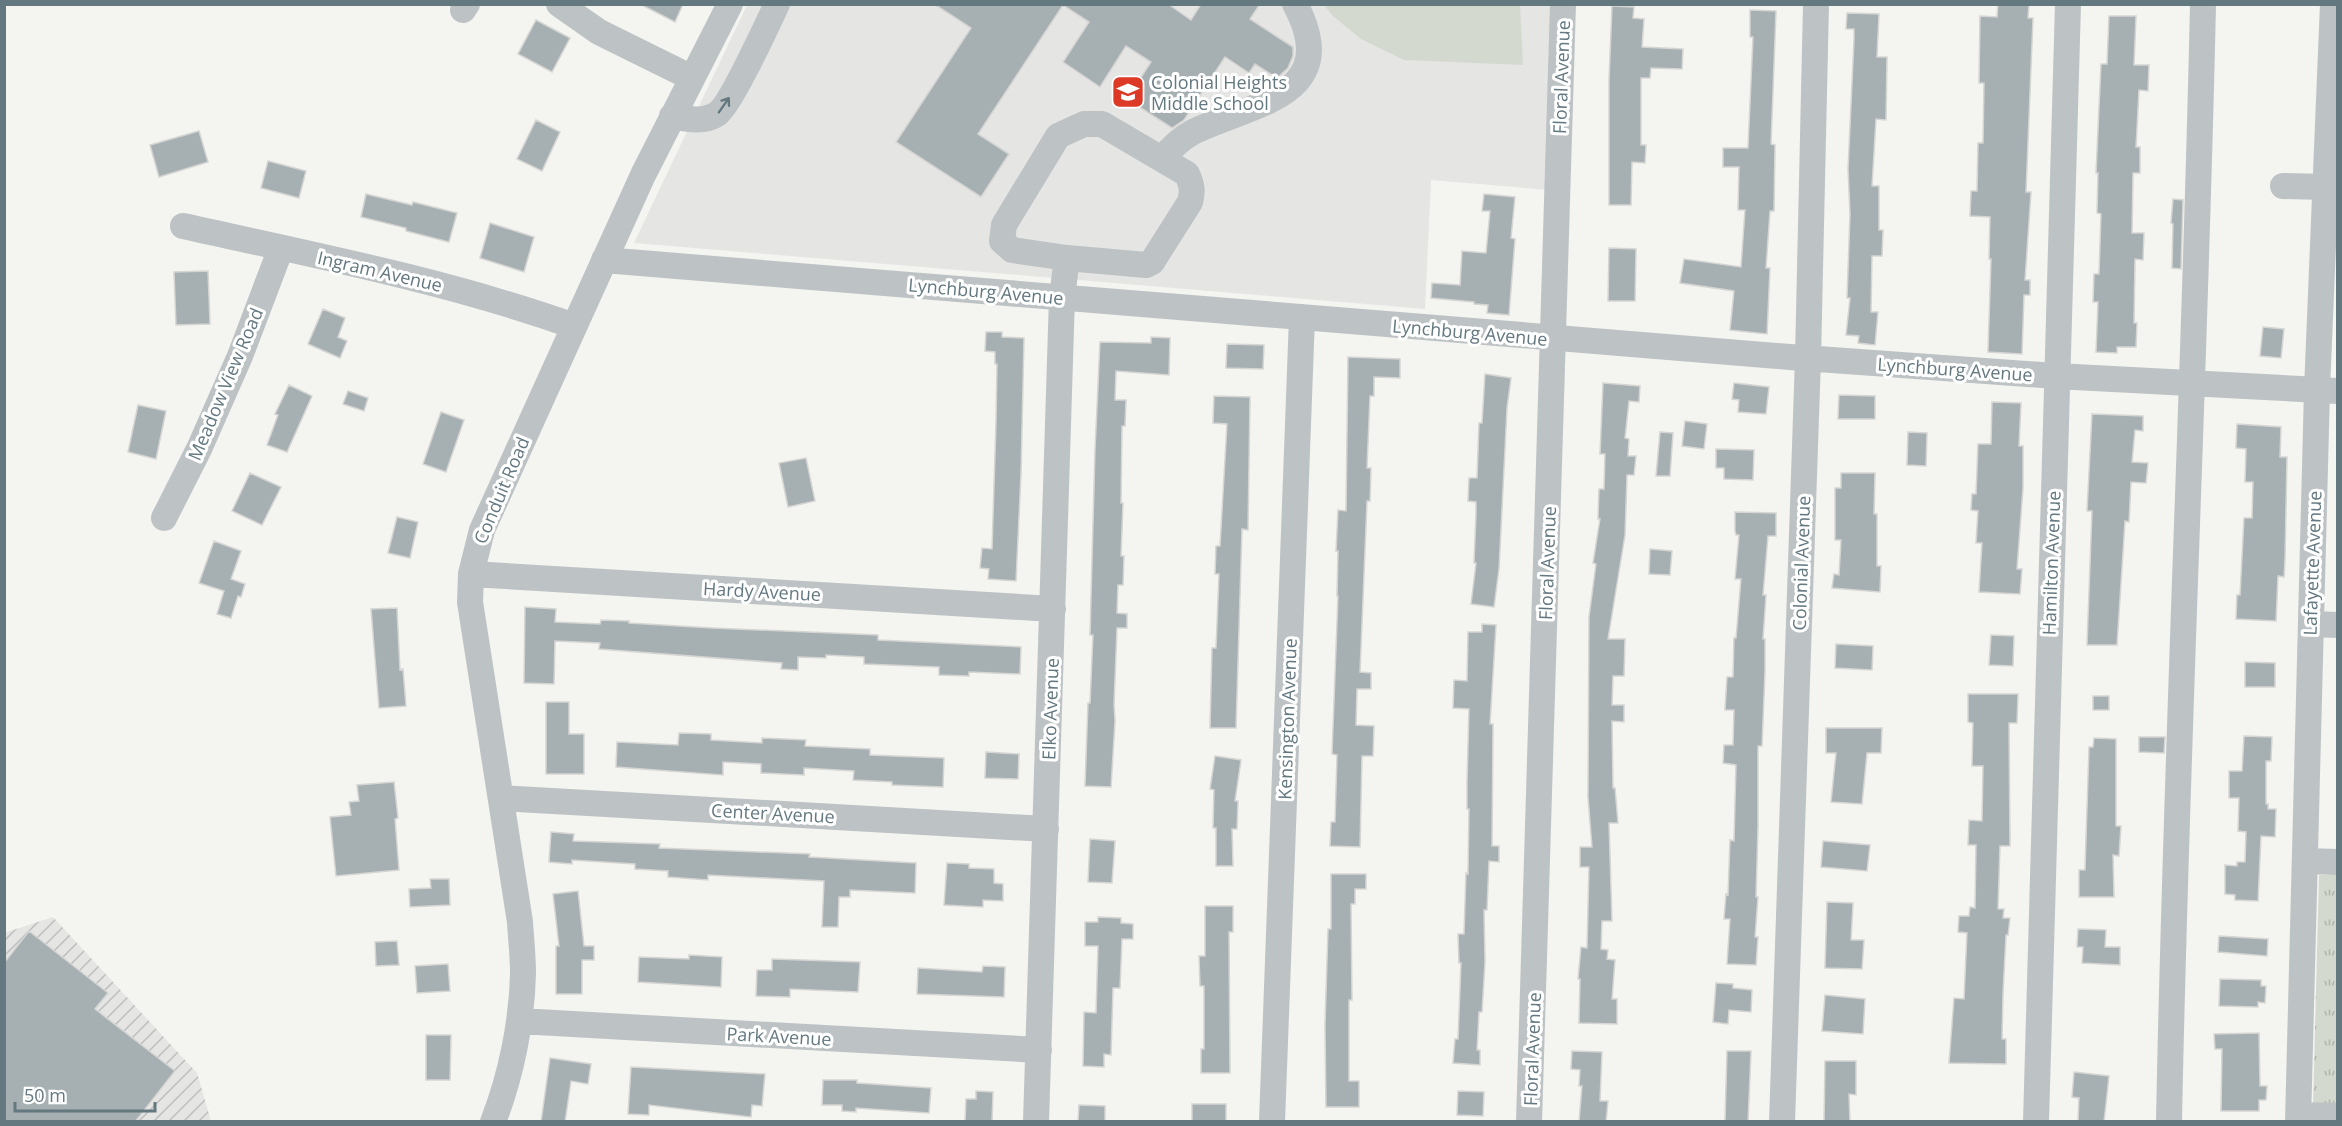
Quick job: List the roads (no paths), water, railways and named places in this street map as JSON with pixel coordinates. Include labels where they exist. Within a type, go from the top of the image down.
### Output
[{"type":"street","points":[[559,4],[598,32],[692,78]]},
{"type":"street","name":"Conduit Road","points":[[494,1122],[507,1079],[519,1021],[523,973],[519,922],[470,602],[471,574],[482,530],[574,326],[672,116],[730,4]]},
{"type":"street","points":[[672,116],[697,121],[718,114],[731,96],[777,4]]},
{"type":"street","points":[[1162,159],[1174,144],[1192,133],[1275,99],[1296,84],[1311,52],[1310,37],[1296,4]]},
{"type":"street","name":"Floral Avenue","points":[[1529,1122],[1563,4]]},
{"type":"street","name":"Colonial Avenue","points":[[1782,1122],[1808,358],[1816,4]]},
{"type":"street","name":"Hamilton Avenue","points":[[2036,1122],[2068,4]]},
{"type":"street","points":[[2169,1122],[2173,895],[2203,4]]},
{"type":"street","name":"Lafayette Avenue","points":[[2299,1118],[2310,624],[2327,390],[2324,187],[2332,102],[2332,4]]},
{"type":"street","points":[[1084,124],[1102,124],[1187,174],[1192,184],[1190,202],[1152,262],[1146,265],[1067,258],[1012,250],[1002,241],[1004,225],[1058,136],[1084,124]]},
{"type":"street","points":[[2283,186],[2324,187]]},
{"type":"street","name":"Ingram Avenue","points":[[183,226],[413,278],[517,306],[574,326]]},
{"type":"street","name":"Meadow View Road","points":[[164,518],[199,449],[240,356],[281,248]]},
{"type":"street","name":"Elko Avenue","points":[[1036,1122],[1062,297],[1067,258]]},
{"type":"street","name":"Lynchburg Avenue","points":[[604,260],[1553,339],[2056,376],[2327,390]]},
{"type":"street","name":"Kensington Avenue","points":[[1272,1122],[1302,317]]},
{"type":"street","name":"Hardy Avenue","points":[[471,574],[1053,609]]},
{"type":"street","points":[[2310,624],[2337,625]]},
{"type":"street","name":"Center Avenue","points":[[501,798],[1046,829]]},
{"type":"street","points":[[2305,861],[2337,862]]},
{"type":"street","name":"Park Avenue","points":[[519,1021],[1039,1050]]},
{"type":"street","points":[[2299,1118],[2337,1116]]},
{"type":"place","name":"Colonial Heights Middle School","points":[[1128,92]]}]
